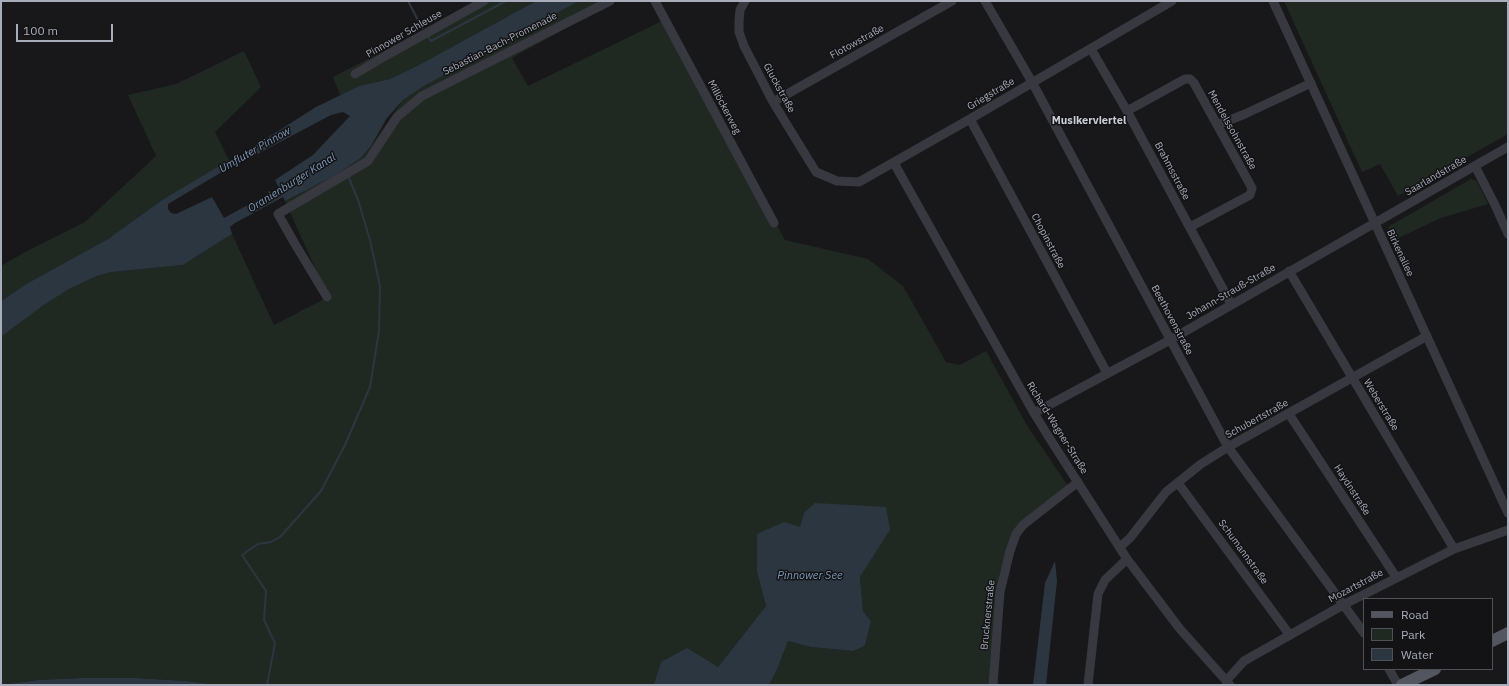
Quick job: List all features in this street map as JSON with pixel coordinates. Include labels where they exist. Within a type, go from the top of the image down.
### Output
[{"type":"main road","points":[[1493,640],[1508,633]]},
{"type":"main road","points":[[1402,685],[1433,670]]},
{"type":"street","name":"Pinnower Schleuse","points":[[355,74],[484,1]]},
{"type":"street","name":"Sebastian-Bach-Promenade","points":[[327,298],[278,214],[368,161],[397,117],[422,96],[610,1]]},
{"type":"street","name":"Millöckerweg","points":[[655,1],[774,223]]},
{"type":"street","name":"Gluckstraße","points":[[745,1],[740,10],[739,32],[744,46],[773,102],[816,172]]},
{"type":"street","name":"Flotowstraße","points":[[773,102],[952,1]]},
{"type":"street","name":"Beethovenstraße","points":[[985,1],[1032,82],[1228,447],[1363,631]]},
{"type":"street","name":"Griegstraße","points":[[816,172],[837,181],[859,182],[1172,1]]},
{"type":"street","name":"Birkenallee","points":[[1273,1],[1508,513]]},
{"type":"street","name":"Brahmsstraße","points":[[1091,49],[1127,111],[1231,304]]},
{"type":"street","name":"Mendelssohnstraße","points":[[1127,111],[1185,79],[1190,79],[1194,83],[1252,188],[1250,195],[1190,227]]},
{"type":"street","points":[[1217,125],[1245,114],[1311,83]]},
{"type":"street","name":"Chopinstraße","points":[[970,119],[1107,373]]},
{"type":"street","name":"Saarlandstraße","points":[[1375,223],[1508,147]]},
{"type":"street","name":"Richard-Wagner-Straße","points":[[894,163],[1034,413],[1127,559],[1180,629],[1228,683]]},
{"type":"street","points":[[1474,166],[1508,234]]},
{"type":"street","name":"Johann-Strauß-Straße","points":[[1034,413],[1170,340],[1288,271],[1375,223]]},
{"type":"street","name":"Weberstraße","points":[[1288,271],[1454,550]]},
{"type":"street","name":"Schubertstraße","points":[[1120,547],[1130,538],[1166,492],[1201,464],[1228,447],[1353,379],[1427,336]]},
{"type":"street","name":"Haydnstraße","points":[[1289,414],[1396,577]]},
{"type":"street","name":"Brucknerstraße","points":[[993,685],[1000,592],[1010,551],[1016,534],[1022,525],[1078,482]]},
{"type":"street","name":"Schumannstraße","points":[[1178,483],[1289,634]]},
{"type":"street","name":"Mozartstraße","points":[[1228,683],[1244,661],[1289,634],[1396,577],[1454,550],[1508,530]]},
{"type":"street","points":[[1088,685],[1095,605],[1098,594],[1105,580],[1127,559]]},
{"type":"street","points":[[1390,670],[1398,685]]},
{"type":"green space","points":[[481,1],[536,1],[417,66],[390,79],[359,86],[340,95],[333,77]]},
{"type":"green space","points":[[579,1],[615,1],[512,58],[528,86],[664,20],[785,240],[868,259],[903,286],[946,362],[960,365],[986,351],[1028,427],[1068,486],[1017,526],[1000,572],[991,685],[769,685],[776,672],[788,641],[811,647],[853,651],[865,646],[871,621],[863,611],[860,577],[890,530],[804,513],[800,527],[757,572],[766,606],[718,667],[710,663],[655,685],[217,685],[186,681],[137,678],[80,678],[38,680],[1,685],[1,337],[41,307],[69,289],[97,276],[112,272],[183,265],[232,234],[274,325],[328,297],[285,201],[334,176],[361,158],[403,100],[424,86]]},
{"type":"green space","points":[[1284,1],[1508,1],[1508,134],[1398,196],[1380,164],[1362,172]]},
{"type":"green space","points":[[244,51],[261,87],[215,132],[229,160],[162,200],[108,239],[28,283],[1,301],[1,266],[25,252],[85,222],[156,156],[128,95],[176,84]]},
{"type":"green space","points":[[1471,179],[1477,181],[1488,204],[1441,218],[1394,240],[1388,227]]},
{"type":"water","name":"Oranienburger Kanal","points":[[536,1],[579,1],[424,86],[403,100],[387,118],[371,146],[361,158],[334,176],[285,201],[283,197],[235,223],[230,227],[232,234],[183,265],[112,272],[97,276],[69,289],[41,307],[1,337],[1,301],[28,283],[108,239],[162,200],[229,160],[232,166],[168,204],[168,209],[171,213],[176,214],[212,197],[224,218],[279,188],[275,180],[313,155],[350,116],[343,112],[331,115],[248,159],[245,152],[316,107],[359,86],[390,79],[417,66]]},
{"type":"water","name":"Pinnower See","points":[[815,503],[886,507],[890,530],[860,577],[863,611],[871,621],[865,646],[853,651],[811,647],[788,641],[776,672],[769,685],[654,685],[661,662],[687,648],[718,667],[766,606],[757,572],[757,534],[784,522],[800,527],[804,513]]},
{"type":"water","points":[[1055,561],[1057,581],[1046,685],[1033,685],[1045,583]]},
{"type":"water","points":[[137,678],[186,681],[217,685],[1,685],[38,680]]},
{"type":"waterway","points":[[408,1],[422,28]]},
{"type":"waterway","points":[[429,38],[431,41],[506,1]]},
{"type":"waterway","name":"Umfluter Pinnow","points":[[222,169],[255,151]]},
{"type":"waterway","points":[[267,685],[275,643],[264,620],[266,591],[242,555],[258,544],[271,542],[280,537],[321,491],[345,445],[370,387],[379,331],[380,286],[370,240],[358,200],[349,178]]},
{"type":"district","name":"Musikerviertel","points":[[1089,121]]}]
